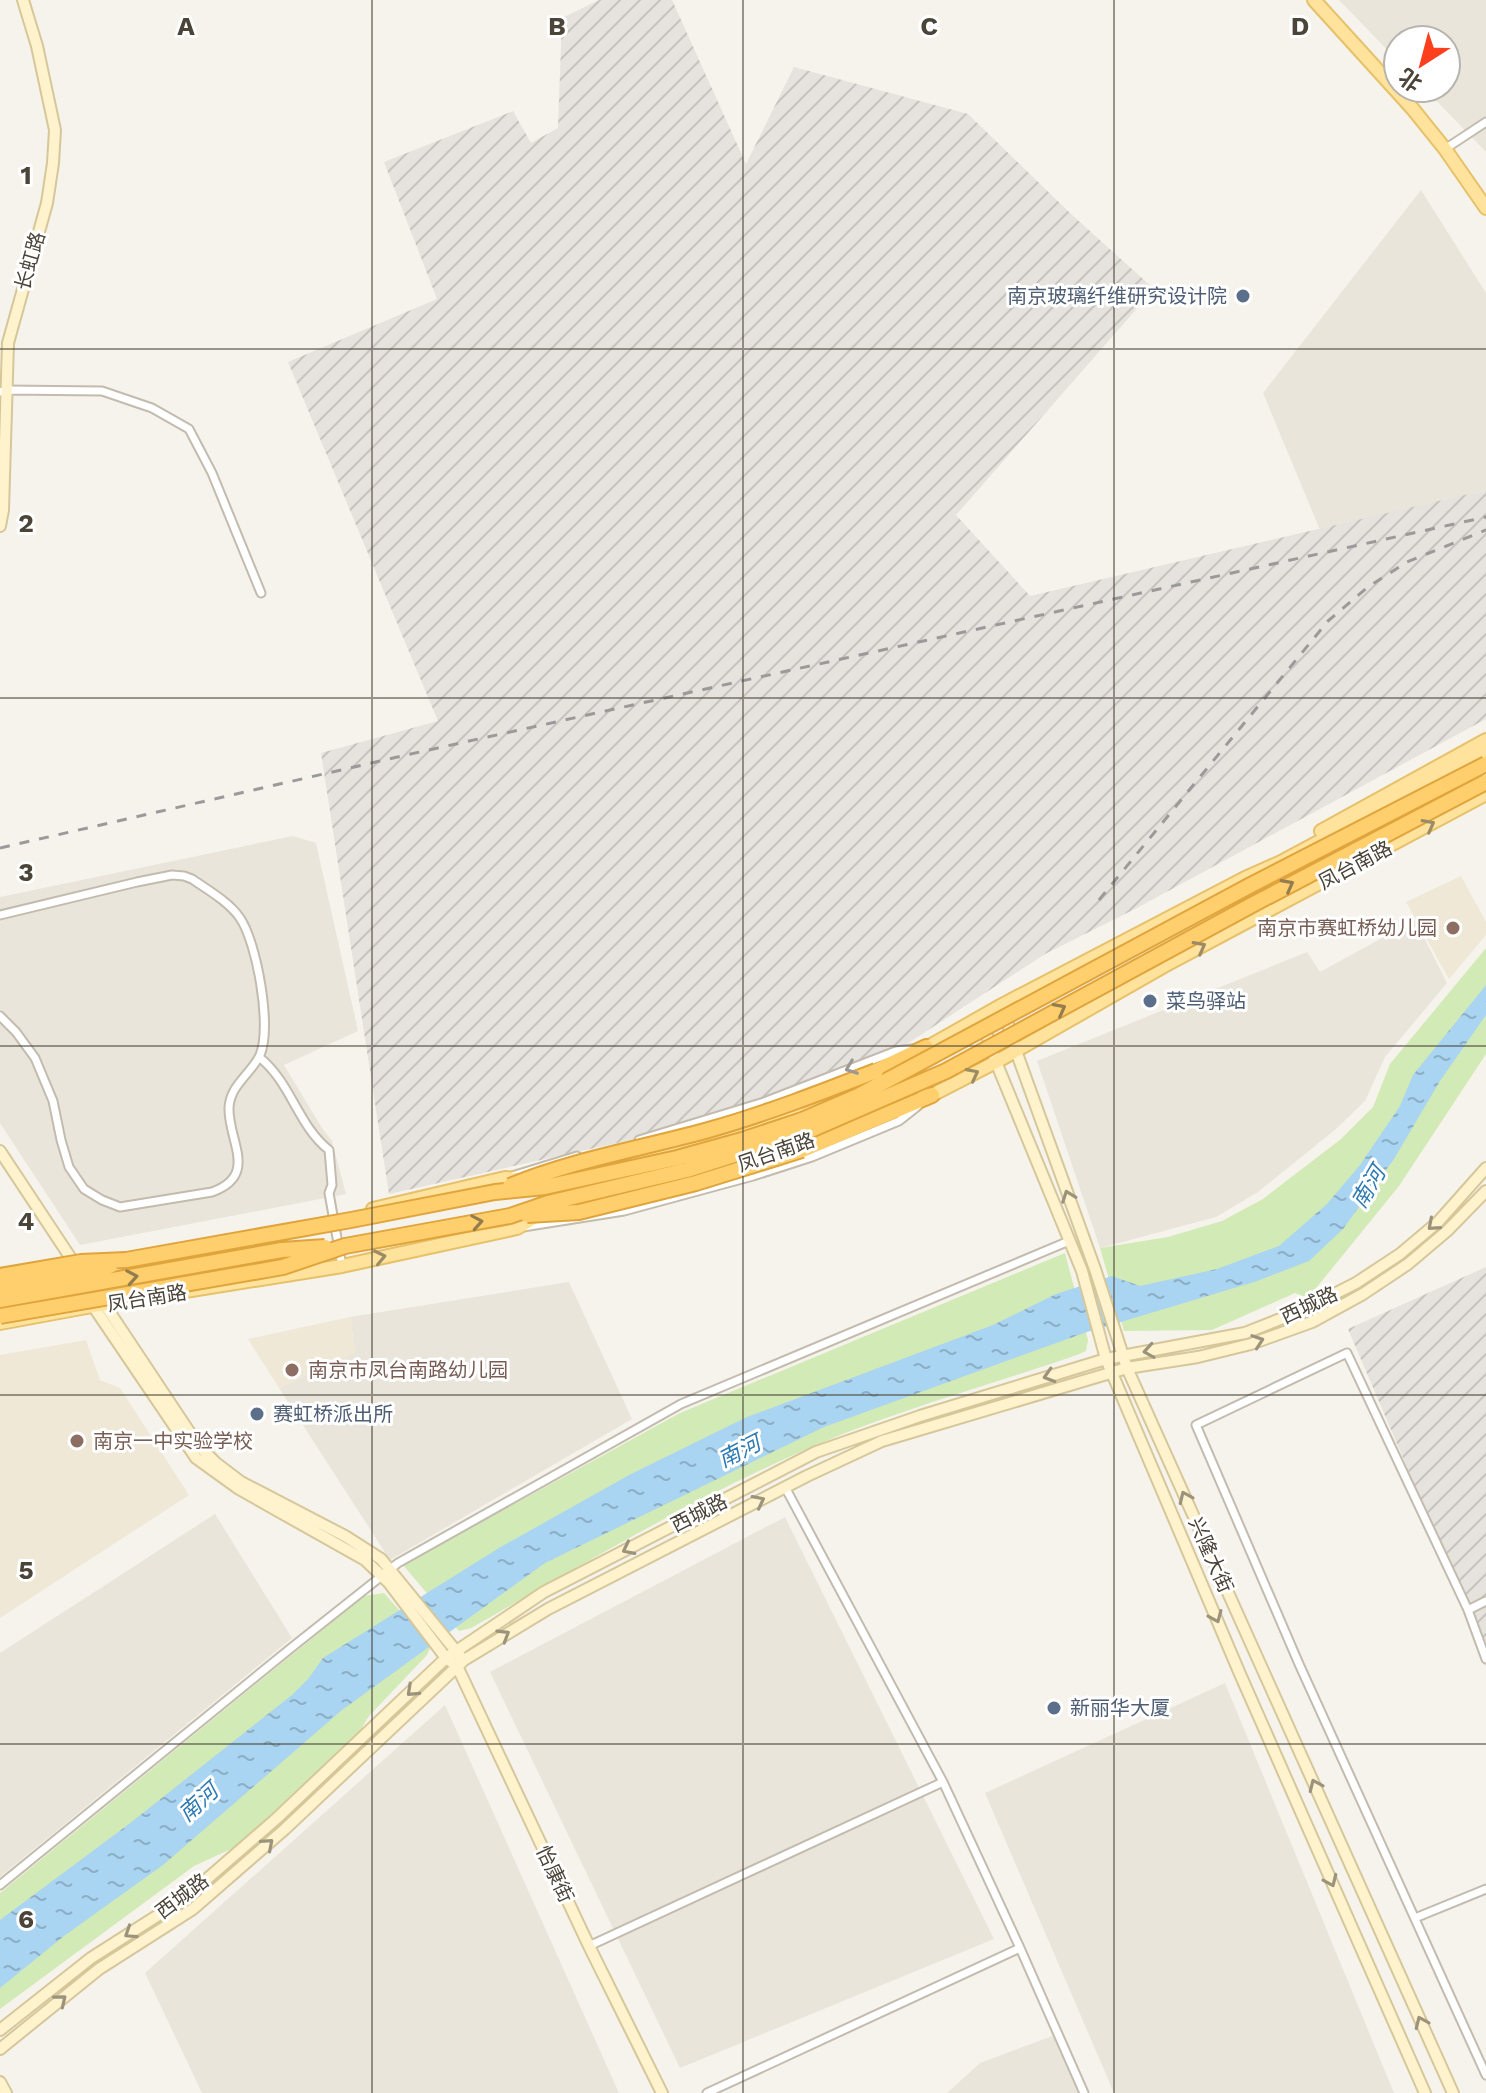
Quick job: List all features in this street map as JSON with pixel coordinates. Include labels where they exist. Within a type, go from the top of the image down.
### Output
[{"type":"highway","name":"凤台南路","points":[[126,1260],[495,1192],[545,1187],[677,1158],[802,1120],[858,1096],[1249,886],[1486,764]]},
{"type":"highway","name":"凤台南路","points":[[0,1316],[283,1267],[345,1246],[514,1222],[548,1203],[673,1174],[806,1132],[946,1071],[1486,782]]},
{"type":"highway","points":[[495,1192],[573,1164],[754,1116],[876,1071],[926,1047]]},
{"type":"highway","points":[[514,1222],[579,1212],[696,1183],[802,1150],[932,1095]]},
{"type":"highway","points":[[0,1300],[282,1250],[345,1246]]},
{"type":"highway","points":[[0,1276],[81,1262],[126,1260]]},
{"type":"highway","points":[[0,1290],[88,1274],[126,1260]]},
{"type":"main road","name":"长虹路","points":[[0,526],[3,510],[3,391],[8,343],[47,203],[55,130],[37,46],[23,0]]},
{"type":"main road","points":[[1314,0],[1412,108],[1485,206]]},
{"type":"main road","name":"凤台南路","points":[[1245,878],[1276,856],[1486,740]]},
{"type":"main road","name":"凤台南路","points":[[0,1276],[76,1266],[332,1218],[505,1178],[540,1182],[678,1149],[746,1128],[909,1063],[926,1047],[1002,1005],[1281,862],[1486,752]]},
{"type":"main road","name":"凤台南路","points":[[0,1323],[342,1266],[514,1222],[545,1211],[742,1165],[828,1134],[907,1099],[932,1095],[1164,966],[1486,794]]},
{"type":"main road","name":"兴隆大街","points":[[1002,1005],[1127,1368],[1453,2093]]},
{"type":"main road","name":"兴隆大街","points":[[981,1017],[996,1062],[1082,1271],[1106,1359],[1240,1674],[1425,2093]]},
{"type":"main road","points":[[0,1151],[99,1305]]},
{"type":"main road","name":"西城路","points":[[0,2030],[91,1958],[185,1898],[276,1819],[452,1655],[544,1592],[816,1452],[920,1416],[1106,1359],[1245,1333],[1303,1310],[1356,1283],[1400,1254],[1438,1222],[1486,1168]]},
{"type":"main road","name":"西城路","points":[[0,2049],[99,1969],[193,1909],[285,1829],[452,1655],[882,1441],[1127,1368],[1198,1357],[1251,1344],[1312,1322],[1363,1294],[1418,1256],[1486,1191]]},
{"type":"main road","name":"怡康街","points":[[99,1305],[196,1458],[239,1489],[385,1573],[452,1655],[662,2093]]},
{"type":"main road","points":[[1196,1344],[1190,1352],[1198,1357]]},
{"type":"main road","points":[[0,2082],[6,2093]]},
{"type":"street","points":[[1445,149],[1486,122]]},
{"type":"street","points":[[3,391],[102,391],[152,408],[189,429],[212,473],[261,593]]},
{"type":"street","points":[[0,915],[172,875],[192,879],[238,915],[255,959],[265,1008],[265,1030],[259,1057],[232,1094],[230,1117],[239,1154],[238,1170],[231,1182],[212,1192],[120,1207],[84,1189],[69,1167],[53,1101],[35,1058],[0,1016]]},
{"type":"street","points":[[505,1178],[764,1102],[896,1051],[926,1047]]},
{"type":"street","points":[[259,1057],[271,1066],[320,1143],[329,1150],[332,1185],[329,1193],[342,1266]]},
{"type":"street","points":[[0,1885],[398,1563],[681,1404],[1069,1241]]},
{"type":"street","points":[[1486,1659],[1468,1610],[1347,1353],[1196,1425],[1293,1650],[1486,2075]]},
{"type":"street","points":[[785,1487],[943,1782],[1084,2093]]},
{"type":"street","points":[[1468,1610],[1486,1601]]},
{"type":"street","points":[[589,1946],[943,1782]]},
{"type":"street","points":[[1415,1918],[1486,1889]]},
{"type":"street","points":[[707,2093],[1020,1948]]},
{"type":"shaded area","points":[[599,0],[672,0],[746,164],[794,67],[968,114],[1154,289],[956,515],[1030,596],[1486,490],[1486,719],[1135,909],[1045,954],[896,1051],[764,1102],[675,1130],[389,1194],[321,753],[438,721],[288,362],[437,299],[384,162],[513,111],[531,143],[558,128],[562,18]]},
{"type":"shaded area","points":[[1339,0],[1486,0],[1486,152],[1440,104],[1462,104],[1462,24],[1382,24],[1382,44]]},
{"type":"shaded area","points":[[1421,190],[1486,293],[1486,490],[1320,530],[1263,393]]},
{"type":"shaded area","points":[[293,836],[316,843],[358,1031],[284,1065],[332,1141],[346,1194],[80,1245],[0,1123],[0,897]]},
{"type":"shaded area","name":"南京市赛虹桥幼儿园","points":[[1461,876],[1486,922],[1486,935],[1449,979],[1406,902]]},
{"type":"shaded area","points":[[1415,920],[1447,983],[1385,1057],[1365,1101],[1336,1129],[1258,1192],[1216,1217],[1100,1248],[1037,1061],[1307,952],[1320,972]]},
{"type":"shaded area","points":[[1486,1267],[1486,1652],[1348,1329]]},
{"type":"shaded area","points":[[569,1282],[632,1419],[390,1560],[279,1388],[355,1352],[350,1317]]},
{"type":"shaded area","name":"南京市凤台南路幼儿园","points":[[350,1317],[355,1352],[279,1388],[248,1339]]},
{"type":"shaded area","name":"南京一中实验学校","points":[[86,1340],[100,1380],[120,1388],[189,1495],[0,1618],[0,1355]]},
{"type":"shaded area","points":[[215,1514],[292,1638],[0,1877],[0,1653]]},
{"type":"shaded area","points":[[785,1517],[994,1939],[680,2068],[490,1672]]},
{"type":"shaded area","points":[[1225,1683],[1394,2093],[1114,2093],[985,1793]]},
{"type":"shaded area","points":[[445,1705],[619,2093],[202,2093],[145,1973]]},
{"type":"shaded area","points":[[1058,2034],[1084,2093],[947,2093],[980,2063]]},
{"type":"green space","points":[[1486,948],[1486,1054],[1399,1186],[1308,1298],[1295,1293],[1212,1330],[1124,1331],[1100,1248],[1168,1237],[1222,1221],[1263,1199],[1341,1139],[1373,1107],[1390,1064]]},
{"type":"green space","points":[[1065,1253],[1088,1340],[1086,1351],[897,1414],[791,1456],[589,1560],[471,1628],[459,1631],[403,1565],[680,1413]]},
{"type":"green space","points":[[384,1593],[431,1646],[427,1655],[369,1716],[311,1812],[194,1866],[0,2009],[0,1893],[364,1596]]},
{"type":"water","name":"南河","points":[[1486,985],[1486,1015],[1440,1081],[1394,1159],[1343,1229],[1309,1261],[1254,1282],[1084,1333],[824,1427],[545,1563],[342,1710],[163,1865],[64,1936],[0,1988],[0,1920],[129,1824],[292,1695],[323,1658],[499,1548],[631,1474],[747,1417],[993,1325],[1056,1294],[1112,1276],[1140,1286],[1217,1269],[1279,1246],[1327,1204],[1360,1165],[1400,1106],[1413,1075]]},
{"type":"railway","points":[[0,848],[424,751],[1486,517]]},
{"type":"railway","points":[[1099,900],[1328,621],[1368,587],[1407,562],[1486,530]]},
{"type":"place","name":"南京玻璃纤维研究设计院","points":[[1243,296]]},
{"type":"place","name":"南京市赛虹桥幼儿园","points":[[1453,928]]},
{"type":"place","name":"菜鸟驿站","points":[[1150,1001]]},
{"type":"place","name":"南京市凤台南路幼儿园","points":[[292,1370]]},
{"type":"place","name":"赛虹桥派出所","points":[[257,1414]]},
{"type":"place","name":"南京一中实验学校","points":[[77,1441]]},
{"type":"place","name":"新丽华大厦","points":[[1054,1708]]}]
